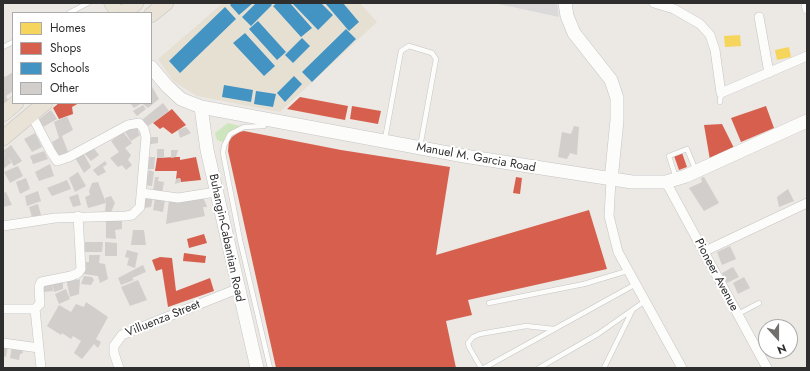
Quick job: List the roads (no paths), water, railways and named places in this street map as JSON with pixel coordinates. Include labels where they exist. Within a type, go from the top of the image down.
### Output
[{"type":"highway","points":[[125,12],[136,3]]},
{"type":"highway","points":[[140,12],[151,3]]},
{"type":"highway","points":[[152,14],[166,3]]},
{"type":"highway","points":[[3,114],[15,104]]},
{"type":"highway","points":[[3,126],[31,109],[43,104]]},
{"type":"highway","points":[[3,138],[31,109]]},
{"type":"main road","points":[[111,3],[117,12]]},
{"type":"main road","points":[[565,3],[567,16],[574,34],[611,80],[617,98],[617,120],[611,180]]},
{"type":"main road","name":"Manuel M. Garcia Road","points":[[152,68],[166,86],[181,99],[201,107],[420,148],[611,180],[637,182],[671,180],[696,172],[807,121]]},
{"type":"main road","name":"Buhangin-Cabantian Road","points":[[201,107],[204,136],[216,192],[244,318],[257,368]]},
{"type":"street","points":[[654,3],[674,9],[700,24],[710,35],[715,50],[720,98],[769,73],[807,56]]},
{"type":"street","points":[[806,3],[807,10]]},
{"type":"street","points":[[759,17],[769,73]]},
{"type":"street","points":[[3,226],[78,216],[119,218],[132,215],[140,207],[146,137],[144,130],[139,123],[135,122],[128,125],[69,157],[57,161],[49,149],[31,109]]},
{"type":"street","points":[[611,180],[609,216],[618,252],[634,285],[645,301],[682,368]]},
{"type":"street","name":"Pioneer Avenue","points":[[671,180],[703,252],[767,368]]},
{"type":"street","points":[[142,193],[178,198],[216,192]]},
{"type":"street","points":[[703,252],[807,203]]},
{"type":"street","points":[[3,309],[35,309],[40,304],[39,284],[44,280],[74,274],[81,268],[78,216]]},
{"type":"street","name":"Villuenza Street","points":[[119,368],[114,353],[114,346],[122,335],[238,289]]},
{"type":"street","points":[[35,309],[41,368]]},
{"type":"street","points":[[3,343],[39,348]]},
{"type":"lane","points":[[70,12],[88,3]]},
{"type":"lane","points":[[3,47],[12,42]]},
{"type":"lane","points":[[385,141],[401,51],[409,46],[432,53],[436,59],[420,148]]},
{"type":"lane","points":[[267,120],[264,126],[244,128],[230,134],[224,146],[224,164],[270,368]]},
{"type":"lane","points":[[671,180],[669,156],[687,149],[696,172]]},
{"type":"lane","points":[[211,166],[224,164]]},
{"type":"lane","points":[[489,303],[584,284],[627,271]]},
{"type":"lane","points":[[554,329],[538,326],[522,326],[473,337],[468,343],[468,347],[483,368],[554,329],[634,285]]},
{"type":"lane","points":[[539,368],[598,334],[645,301]]},
{"type":"lane","points":[[737,314],[759,303]]},
{"type":"lane","points":[[604,368],[633,309]]},
{"type":"lane","points":[[244,318],[258,315]]}]
